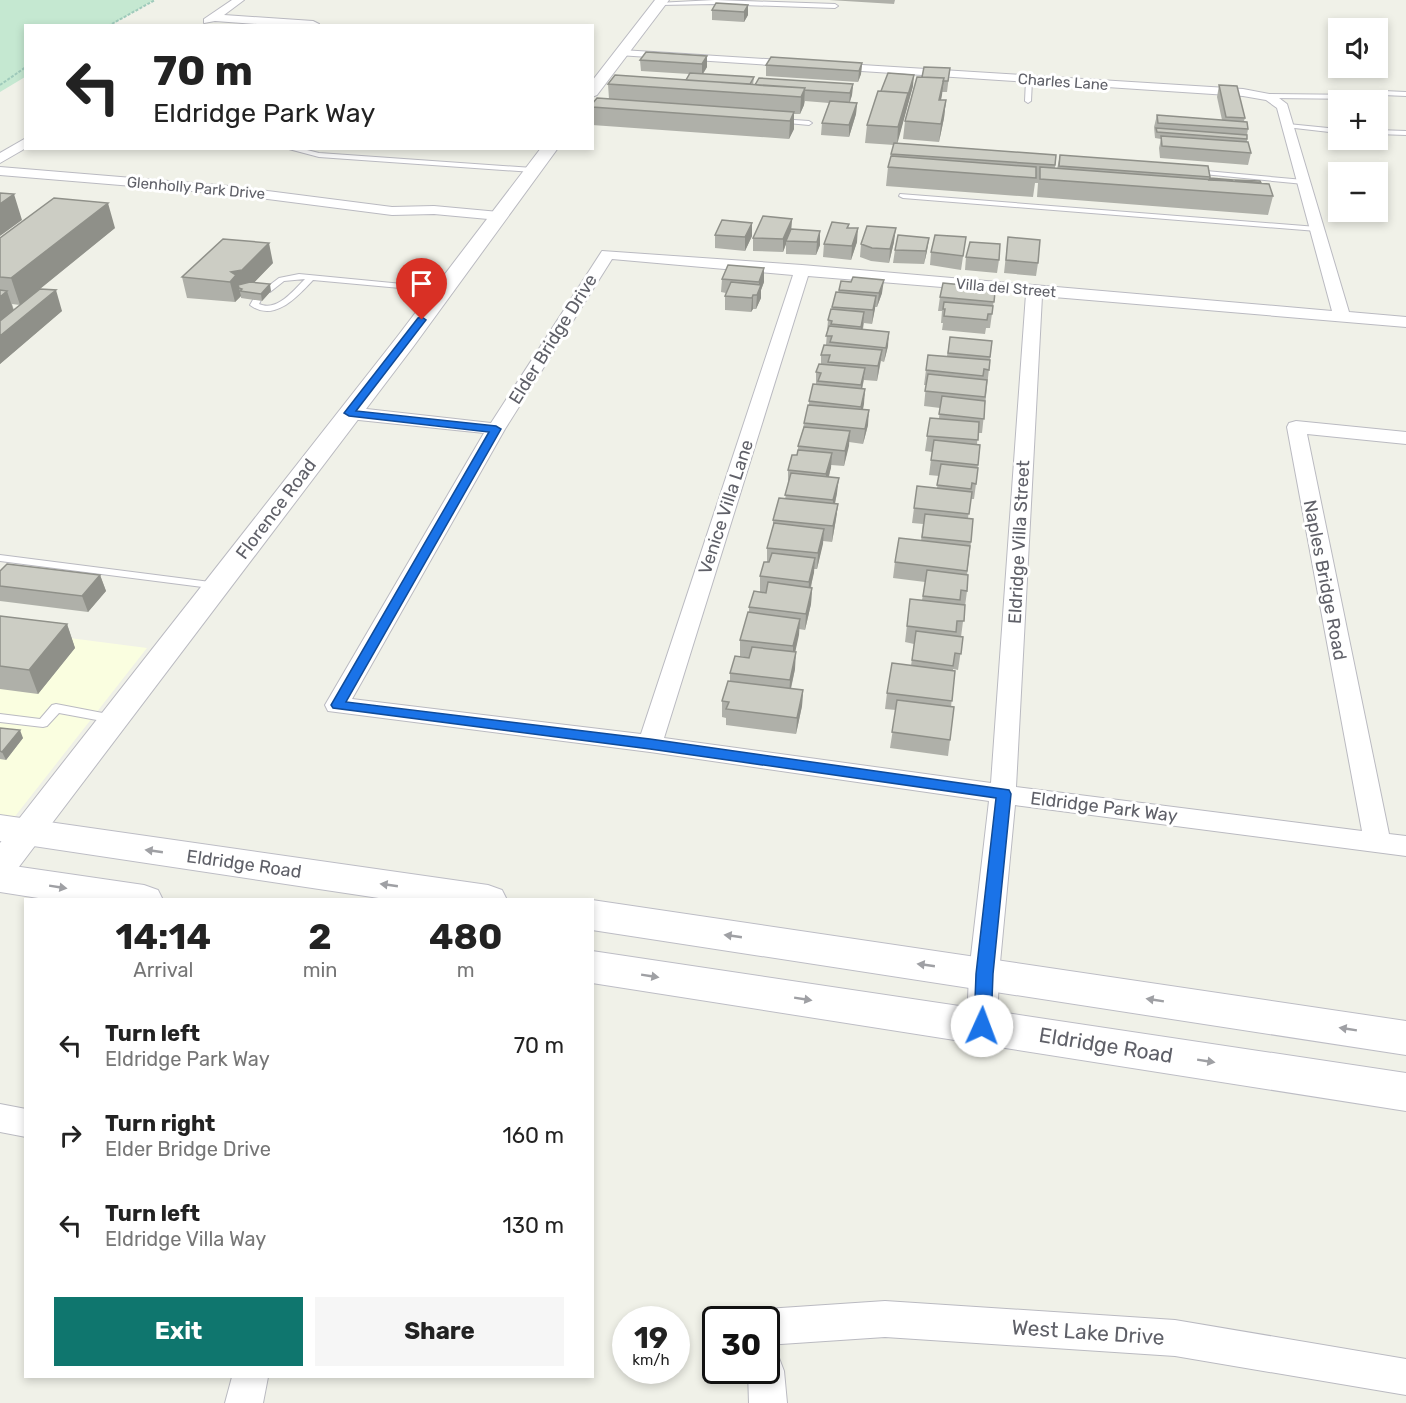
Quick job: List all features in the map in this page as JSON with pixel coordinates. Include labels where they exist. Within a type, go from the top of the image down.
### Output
[{"type":"main road","name":"Eldridge Road","points":[[14,830],[474,898]]},
{"type":"main road","points":[[0,878],[131,898]]},
{"type":"main road","points":[[594,915],[1406,1038]]},
{"type":"main road","name":"Eldridge Road","points":[[594,967],[1406,1092]]},
{"type":"street","points":[[204,24],[239,0]]},
{"type":"street","points":[[594,89],[661,2]]},
{"type":"street","points":[[212,18],[313,24]]},
{"type":"street","name":"Charles Lane","points":[[622,53],[1262,96]]},
{"type":"street","points":[[1262,96],[1280,103],[1342,317]]},
{"type":"street","points":[[0,159],[24,143]]},
{"type":"street","name":"Florence Road","points":[[0,867],[14,830],[115,719],[548,150]]},
{"type":"street","name":"Glenholly Park Drive","points":[[0,171],[229,190],[392,211],[413,219],[494,222]]},
{"type":"street","name":"Villa del Street","points":[[607,254],[1406,322]]},
{"type":"street","name":"Elder Bridge Drive","points":[[337,705],[496,429],[607,254]]},
{"type":"street","name":"Venice Villa Lane","points":[[650,744],[802,270]]},
{"type":"street","name":"Eldridge Villa Street","points":[[982,1026],[984,974],[1004,794],[1034,290]]},
{"type":"street","points":[[349,413],[496,429]]},
{"type":"street","name":"Naples Bridge Road","points":[[1377,842],[1296,427],[1406,438]]},
{"type":"street","name":"Eldridge Park Way","points":[[337,705],[650,744],[1004,794],[1406,846]]},
{"type":"street","points":[[0,1118],[24,1123]]},
{"type":"street","name":"West Lake Drive","points":[[780,1327],[885,1319],[1175,1338],[1406,1377]]},
{"type":"street","points":[[244,1403],[250,1378]]},
{"type":"street","points":[[767,1384],[768,1403]]},
{"type":"lane","points":[[661,2],[835,6]]},
{"type":"lane","points":[[1028,100],[1029,80]]},
{"type":"lane","points":[[1262,96],[1363,97],[1383,93],[1406,94]]},
{"type":"lane","points":[[775,121],[809,123]]},
{"type":"lane","points":[[1288,126],[1328,130]]},
{"type":"lane","points":[[1388,132],[1406,133]]},
{"type":"lane","points":[[297,150],[319,155],[533,170]]},
{"type":"lane","points":[[1185,171],[1304,182]]},
{"type":"lane","points":[[903,196],[1317,229]]},
{"type":"lane","points":[[267,290],[276,281],[287,276],[444,290]]},
{"type":"lane","points":[[257,300],[254,305],[257,308],[268,309],[281,306],[311,277]]},
{"type":"lane","points":[[0,558],[218,586]]},
{"type":"lane","points":[[0,718],[42,723],[56,708],[115,719]]},
{"type":"path","points":[[112,24],[155,0]]},
{"type":"path","points":[[0,85],[24,68]]},
{"type":"shaded area","points":[[0,0],[154,0],[113,24],[24,24],[24,78],[0,92]]},
{"type":"shaded area","points":[[0,629],[147,648],[13,819],[0,817]]},
{"type":"building","points":[[716,3],[748,5],[744,12],[712,10]]},
{"type":"building","points":[[646,52],[707,56],[702,64],[640,60]]},
{"type":"building","points":[[771,57],[862,63],[859,71],[766,65]]},
{"type":"building","points":[[924,67],[950,68],[948,81],[943,81],[944,78],[922,77]]},
{"type":"building","points":[[690,73],[754,77],[750,84],[686,80]]},
{"type":"building","points":[[888,73],[914,75],[908,95],[908,93],[881,91]]},
{"type":"building","points":[[615,75],[805,88],[801,97],[608,84]]},
{"type":"building","points":[[917,77],[944,78],[939,100],[946,100],[941,124],[905,121]]},
{"type":"building","points":[[759,78],[853,84],[850,93],[755,85]]},
{"type":"building","points":[[1219,85],[1237,86],[1245,118],[1226,117]]},
{"type":"building","points":[[878,91],[908,93],[898,127],[867,125]]},
{"type":"building","points":[[597,98],[794,112],[790,121],[594,107]]},
{"type":"building","points":[[830,101],[857,103],[849,125],[822,123]]},
{"type":"building","points":[[1157,115],[1247,122],[1248,129],[1158,123]]},
{"type":"building","points":[[1156,128],[1247,135],[1247,139],[1157,132]]},
{"type":"building","points":[[1161,136],[1248,142],[1251,153],[1162,146]]},
{"type":"building","points":[[894,143],[1056,155],[1055,165],[891,154]]},
{"type":"building","points":[[1060,155],[1208,166],[1210,177],[1059,166]]},
{"type":"building","points":[[891,156],[1036,167],[1036,178],[888,167]]},
{"type":"building","points":[[1040,167],[1269,184],[1273,196],[1040,179]]},
{"type":"building","points":[[1210,178],[1233,180],[1233,181],[1209,180]]},
{"type":"building","points":[[1236,181],[1260,181],[1261,183]]},
{"type":"building","points":[[0,193],[14,194],[0,204]]},
{"type":"building","points":[[54,198],[108,203],[11,278],[0,277],[0,238]]},
{"type":"building","points":[[763,216],[792,219],[783,239],[753,238]]},
{"type":"building","points":[[722,220],[752,223],[745,237],[715,235]]},
{"type":"building","points":[[832,222],[849,224],[847,228],[858,228],[852,246],[824,244]]},
{"type":"building","points":[[867,226],[896,228],[890,249],[872,248],[861,244]]},
{"type":"building","points":[[791,229],[820,231],[817,242],[786,241]]},
{"type":"building","points":[[898,235],[929,238],[926,251],[895,250]]},
{"type":"building","points":[[935,235],[966,237],[963,256],[931,252]]},
{"type":"building","points":[[1008,237],[1040,240],[1038,263],[1006,260]]},
{"type":"building","points":[[223,239],[269,243],[242,270],[231,272],[236,275],[230,282],[182,277]]},
{"type":"building","points":[[970,242],[1000,244],[999,260],[966,257]]},
{"type":"building","points":[[728,265],[764,268],[759,282],[722,279]]},
{"type":"building","points":[[853,277],[884,280],[879,293],[839,290],[841,281],[851,282]]},
{"type":"building","points":[[250,282],[270,284],[261,294],[240,291],[242,289],[238,285]]},
{"type":"building","points":[[731,282],[761,285],[757,295],[753,295],[752,298],[725,296]]},
{"type":"building","points":[[943,283],[993,288],[994,302],[940,297]]},
{"type":"building","points":[[40,289],[56,290],[0,336],[0,321]]},
{"type":"building","points":[[0,290],[7,291],[0,297]]},
{"type":"building","points":[[836,292],[876,296],[873,310],[832,307]]},
{"type":"building","points":[[944,302],[993,306],[992,314],[988,314],[987,320],[944,316]]},
{"type":"building","points":[[831,309],[864,312],[861,327],[831,324],[832,321],[828,320]]},
{"type":"building","points":[[829,326],[889,332],[886,348],[830,342],[832,336],[826,336]]},
{"type":"building","points":[[950,337],[992,341],[990,357],[948,353]]},
{"type":"building","points":[[824,345],[882,350],[878,366],[828,362],[830,355],[821,355]]},
{"type":"building","points":[[928,355],[990,360],[989,370],[984,369],[983,376],[926,370]]},
{"type":"building","points":[[819,364],[865,368],[861,385],[818,381],[821,373],[816,372]]},
{"type":"building","points":[[928,374],[987,380],[985,397],[925,391]]},
{"type":"building","points":[[813,384],[865,389],[861,407],[809,401]]},
{"type":"building","points":[[942,396],[985,401],[984,419],[939,414]]},
{"type":"building","points":[[808,405],[869,410],[865,429],[804,423]]},
{"type":"building","points":[[930,418],[979,422],[978,440],[927,436]]},
{"type":"building","points":[[804,427],[850,431],[845,451],[798,446]]},
{"type":"building","points":[[934,440],[980,445],[978,465],[931,460]]},
{"type":"building","points":[[798,450],[832,453],[826,474],[788,470],[792,455],[797,455]]},
{"type":"building","points":[[941,464],[978,468],[976,484],[972,483],[971,489],[937,485]]},
{"type":"building","points":[[791,473],[839,478],[833,500],[785,495]]},
{"type":"building","points":[[917,486],[972,492],[969,514],[914,508]]},
{"type":"building","points":[[779,498],[838,504],[833,526],[773,520]]},
{"type":"building","points":[[925,514],[973,519],[971,542],[922,537]]},
{"type":"building","points":[[774,523],[824,529],[818,553],[767,548]]},
{"type":"building","points":[[899,538],[970,546],[967,571],[895,562]]},
{"type":"building","points":[[772,553],[815,558],[809,582],[760,576],[764,562],[769,562]]},
{"type":"building","points":[[7,564],[100,575],[82,596],[0,586],[0,571]]},
{"type":"building","points":[[927,570],[968,575],[967,591],[961,590],[960,600],[923,596]]},
{"type":"building","points":[[768,582],[812,588],[806,614],[749,607],[754,591],[766,593]]},
{"type":"building","points":[[910,599],[965,605],[964,621],[957,621],[956,632],[907,626]]},
{"type":"building","points":[[748,612],[800,619],[793,646],[740,640]]},
{"type":"building","points":[[0,616],[67,624],[29,670],[0,666]]},
{"type":"building","points":[[916,631],[963,637],[961,654],[955,653],[953,666],[912,660]]},
{"type":"building","points":[[752,647],[796,652],[790,680],[730,673],[735,656],[749,658]]},
{"type":"building","points":[[892,663],[955,671],[952,701],[887,693]]},
{"type":"building","points":[[728,681],[803,690],[797,718],[726,709],[729,702],[722,701]]},
{"type":"building","points":[[897,700],[954,707],[950,740],[892,732]]},
{"type":"building","points":[[0,728],[20,730],[2,752],[0,751]]},
{"type":"route","points":[[422,320],[349,413],[496,429],[337,705],[650,744],[1004,794],[984,974],[982,1026]]}]
